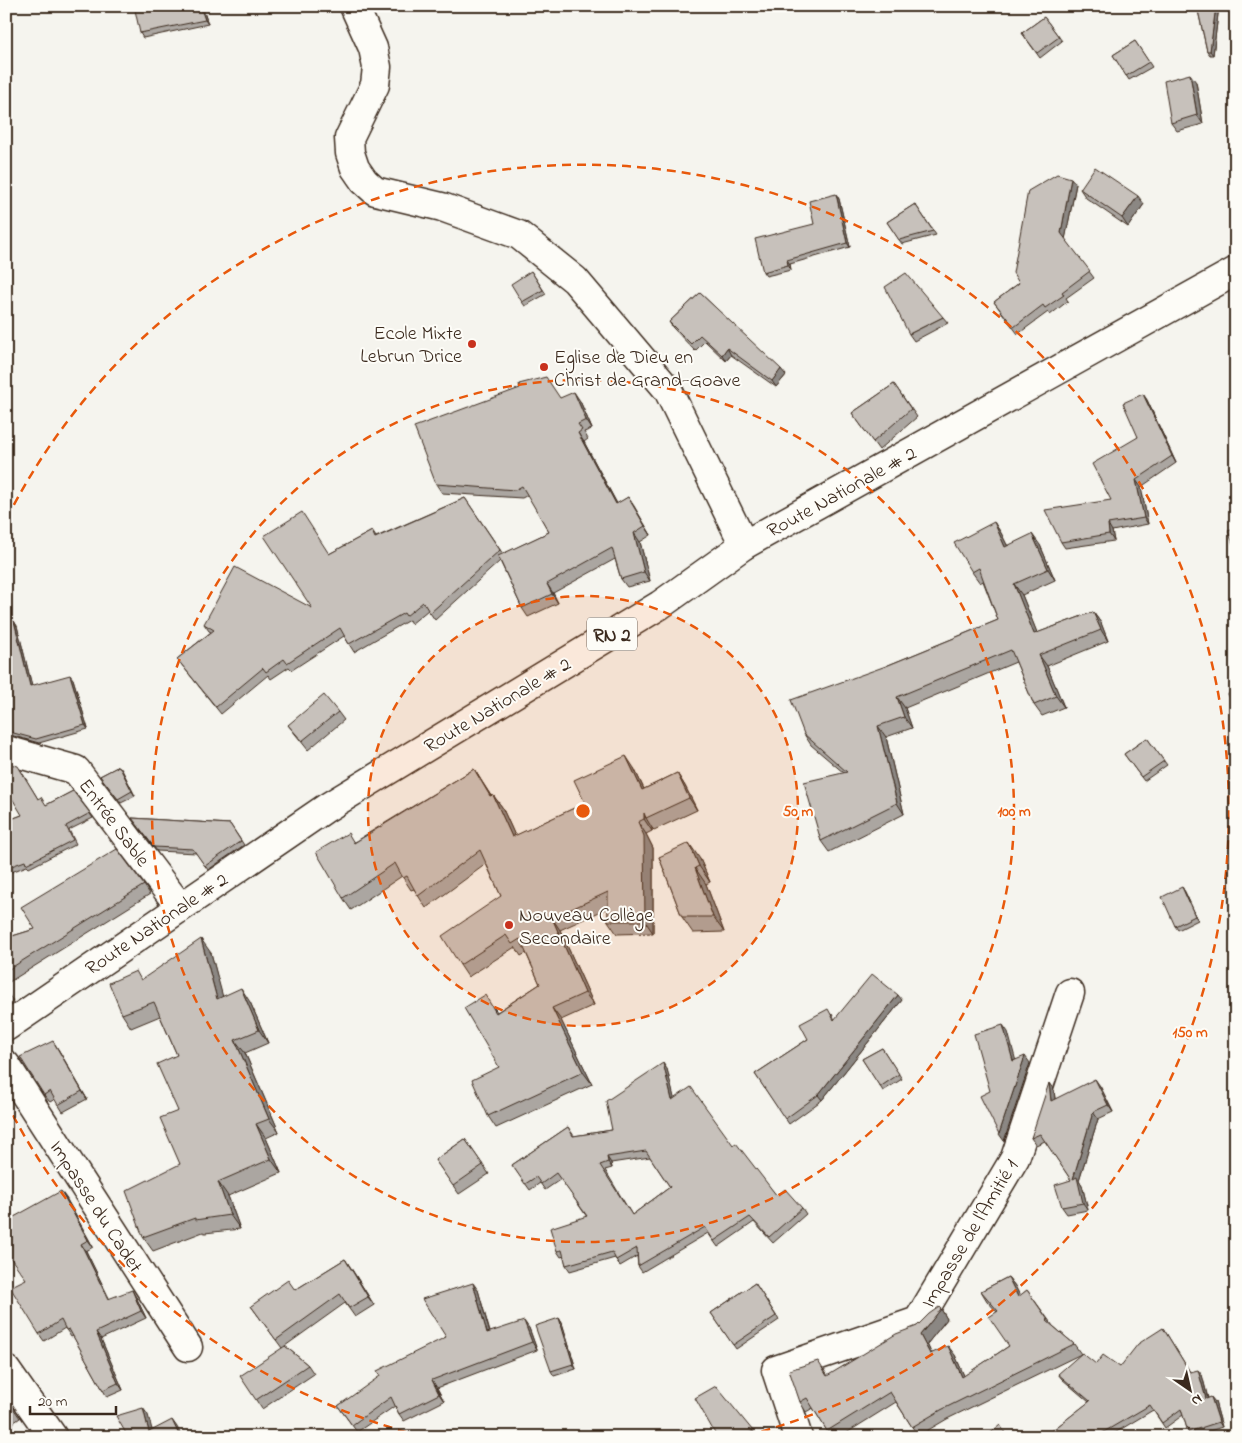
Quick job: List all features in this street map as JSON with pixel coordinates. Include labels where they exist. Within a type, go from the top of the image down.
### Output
[{"type":"street","points":[[354,6],[373,48],[377,67],[376,85],[350,138],[350,153],[355,168],[364,181],[374,191],[442,207],[519,235],[575,280],[668,390],[744,545]]},
{"type":"street","name":"Route Nationale # 2","points":[[6,1027],[326,808],[660,605],[744,545],[1236,271]]},
{"type":"street","name":"Entrée Sable","points":[[6,750],[76,770],[180,907]]},
{"type":"street","name":"Impasse de l'Amitié 1","points":[[798,1437],[776,1370],[918,1320],[1015,1158],[1070,993]]},
{"type":"street","name":"Impasse du Cadet","points":[[6,1065],[188,1347]]},
{"type":"street","points":[[6,1370],[53,1437]]},
{"type":"building","points":[[154,6],[200,6],[205,20],[140,33],[135,10]]},
{"type":"building","points":[[1197,6],[1216,6],[1210,51],[1207,51]]},
{"type":"building","points":[[1044,17],[1059,37],[1037,53],[1022,33]]},
{"type":"building","points":[[1135,41],[1149,62],[1126,76],[1113,55]]},
{"type":"building","points":[[1190,74],[1197,115],[1171,123],[1164,81]]},
{"type":"building","points":[[1095,167],[1138,196],[1122,218],[1080,189]]},
{"type":"building","points":[[1057,174],[1071,178],[1061,233],[1090,271],[1062,292],[1064,295],[1045,308],[1043,305],[1014,327],[994,302],[1019,283],[1013,273],[1028,191]]},
{"type":"building","points":[[836,194],[847,243],[787,260],[788,265],[763,272],[755,239],[814,224],[809,201]]},
{"type":"building","points":[[915,204],[933,231],[899,240],[887,222]]},
{"type":"building","points":[[531,271],[543,290],[522,302],[511,284]]},
{"type":"building","points":[[906,273],[943,317],[909,334],[885,287]]},
{"type":"building","points":[[700,293],[781,369],[772,381],[727,348],[722,355],[700,335],[691,344],[669,322]]},
{"type":"building","points":[[546,377],[560,398],[574,392],[586,420],[578,424],[582,430],[578,433],[616,504],[628,497],[645,526],[634,533],[644,572],[621,579],[612,548],[547,584],[552,594],[522,608],[498,556],[549,532],[522,486],[515,490],[436,484],[414,427],[520,388],[519,384]]},
{"type":"building","points":[[894,384],[911,409],[873,442],[852,413]]},
{"type":"building","points":[[1143,394],[1172,456],[1136,480],[1144,518],[1108,524],[1109,534],[1061,542],[1045,510],[1111,500],[1092,464],[1138,437],[1123,403]]},
{"type":"building","points":[[465,498],[500,550],[430,613],[423,602],[406,616],[404,613],[349,644],[340,628],[287,663],[284,659],[266,672],[263,668],[216,707],[177,659],[214,630],[204,624],[235,567],[312,608],[264,536],[302,512],[329,554],[372,531],[375,538]]},
{"type":"building","points":[[994,522],[1005,547],[1032,534],[1048,569],[1014,584],[1034,634],[1093,612],[1101,630],[1039,655],[1056,696],[1034,705],[1011,650],[897,697],[904,717],[878,726],[897,803],[821,841],[804,782],[847,772],[804,734],[791,700],[886,666],[998,620],[979,568],[972,572],[954,543]]},
{"type":"building","points":[[1236,528],[1236,551],[1228,531]]},
{"type":"building","points":[[14,621],[30,686],[70,675],[85,725],[36,739],[6,731],[6,624]]},
{"type":"building","points":[[1236,690],[1236,711],[1228,694]]},
{"type":"building","points":[[324,695],[338,712],[302,741],[288,725]]},
{"type":"building","points":[[1147,738],[1164,761],[1141,777],[1124,754]]},
{"type":"building","points":[[626,756],[642,790],[677,773],[689,798],[646,818],[644,813],[644,819],[638,822],[644,836],[645,921],[608,921],[608,892],[552,918],[585,993],[552,1008],[583,1072],[488,1116],[472,1080],[499,1067],[464,1008],[485,995],[496,1013],[540,984],[520,939],[512,944],[506,935],[460,965],[442,936],[501,896],[480,850],[418,896],[407,876],[403,878],[395,863],[343,898],[316,852],[348,833],[354,843],[474,769],[490,796],[493,795],[512,837],[585,803],[574,780]]},
{"type":"building","points":[[6,763],[18,766],[38,799],[41,797],[46,805],[73,791],[90,813],[66,826],[73,840],[26,864],[25,861],[6,868],[6,821],[22,815],[6,788]]},
{"type":"building","points":[[119,766],[132,791],[118,799],[100,776]]},
{"type":"building","points":[[132,818],[230,824],[241,841],[205,866],[193,849],[154,847]]},
{"type":"building","points":[[689,843],[699,866],[695,868],[713,917],[682,917],[659,857]]},
{"type":"building","points":[[117,849],[144,885],[6,971],[6,938],[35,929],[21,907]]},
{"type":"building","points":[[1182,887],[1195,916],[1175,926],[1162,897]]},
{"type":"building","points":[[201,939],[217,999],[241,988],[259,1030],[235,1040],[269,1119],[256,1124],[271,1159],[218,1182],[230,1215],[195,1220],[195,1218],[143,1237],[126,1191],[180,1164],[160,1118],[178,1111],[157,1064],[177,1055],[154,1002],[122,1014],[109,983],[136,971],[141,980]]},
{"type":"building","points":[[872,974],[898,995],[818,1095],[785,1119],[755,1074],[808,1039],[800,1024],[828,1009],[834,1020]]},
{"type":"building","points":[[1003,1025],[1013,1061],[1025,1056],[999,1134],[980,1096],[990,1091],[974,1034]]},
{"type":"building","points":[[53,1041],[82,1091],[58,1105],[50,1091],[44,1095],[20,1057]]},
{"type":"building","points":[[882,1048],[899,1074],[880,1087],[862,1059]]},
{"type":"building","points":[[663,1063],[672,1100],[691,1087],[733,1145],[736,1143],[777,1196],[785,1189],[802,1208],[769,1237],[750,1217],[714,1241],[705,1227],[638,1266],[637,1248],[616,1260],[612,1252],[566,1265],[562,1250],[557,1251],[550,1228],[587,1216],[556,1173],[541,1184],[536,1177],[525,1184],[512,1165],[568,1127],[573,1136],[612,1130],[606,1101]],"holes":[[[646,1151],[670,1187],[632,1215],[600,1165],[608,1162],[607,1157]]]},
{"type":"building","points":[[1095,1079],[1108,1105],[1093,1112],[1073,1179],[1077,1177],[1083,1203],[1062,1207],[1055,1185],[1071,1180],[1040,1134],[1031,1138],[1049,1083],[1051,1101]]},
{"type":"building","points":[[465,1139],[483,1165],[453,1186],[435,1160]]},
{"type":"building","points":[[61,1191],[88,1240],[81,1244],[108,1299],[132,1290],[141,1311],[96,1332],[118,1383],[103,1390],[69,1329],[66,1330],[61,1320],[39,1334],[10,1287],[26,1279],[6,1252],[6,1205],[14,1217]]},
{"type":"building","points":[[345,1259],[368,1297],[349,1308],[340,1294],[276,1340],[251,1306],[288,1280],[295,1290]]},
{"type":"building","points":[[1008,1277],[1018,1297],[1027,1290],[1047,1321],[1074,1344],[941,1410],[912,1427],[890,1392],[827,1431],[807,1398],[800,1402],[789,1370],[818,1361],[827,1376],[896,1334],[917,1326],[939,1307],[941,1309],[920,1335],[930,1354],[948,1346],[962,1377],[1009,1346],[989,1317],[998,1311],[981,1291]]},
{"type":"building","points":[[473,1283],[487,1333],[524,1321],[532,1342],[432,1380],[439,1394],[399,1414],[391,1397],[352,1425],[338,1406],[380,1376],[377,1371],[446,1337],[422,1299]]},
{"type":"building","points":[[755,1283],[776,1316],[733,1345],[711,1313]]},
{"type":"building","points":[[559,1318],[573,1364],[551,1371],[535,1326]]},
{"type":"building","points":[[1163,1328],[1190,1372],[1198,1370],[1206,1399],[1211,1397],[1219,1422],[1188,1432],[1181,1409],[1162,1423],[1150,1405],[1102,1433],[1105,1437],[1044,1437],[1090,1401],[1058,1374],[1082,1353],[1096,1364],[1103,1355],[1120,1367],[1138,1344]]},
{"type":"building","points":[[285,1346],[308,1365],[256,1400],[240,1376]]},
{"type":"building","points":[[716,1386],[753,1431],[743,1437],[717,1437],[695,1398]]},
{"type":"building","points":[[6,1398],[14,1409],[7,1414],[8,1417],[6,1418]]},
{"type":"building","points":[[143,1408],[149,1432],[172,1420],[180,1437],[128,1437],[116,1416]]},
{"type":"building","points":[[1000,1425],[1008,1437],[986,1437]]},
{"type":"place","name":"Ecole Mixte Lebrun Drice","points":[[472,344]]},
{"type":"place","name":"Eglise de Dieu en Christ de Grand-Goave","points":[[544,367]]},
{"type":"place","name":"Nouveau Collège Secondaire","points":[[509,925]]}]
